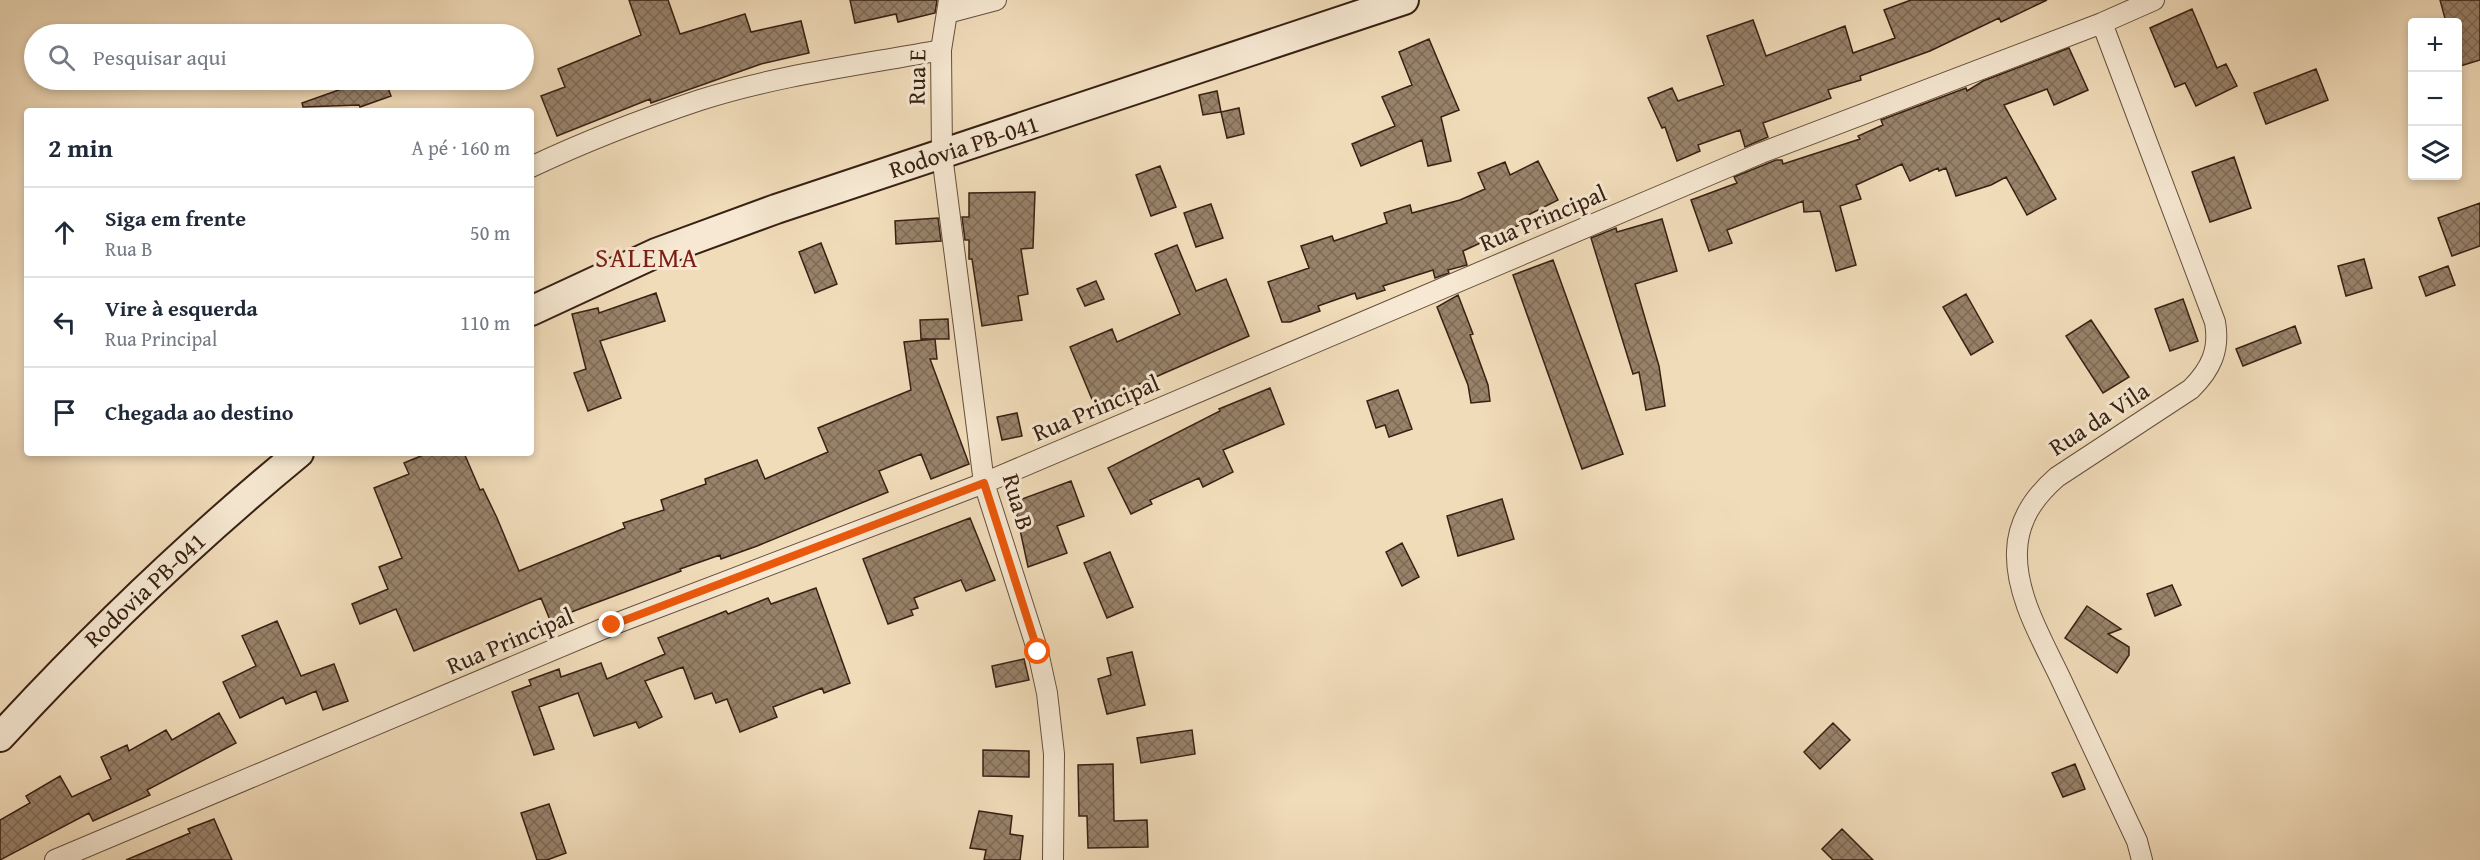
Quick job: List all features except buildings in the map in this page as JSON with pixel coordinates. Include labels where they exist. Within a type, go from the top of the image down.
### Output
[{"type":"main road","name":"Rodovia PB-041","points":[[534,310],[656,253],[776,209],[1404,0]]},
{"type":"main road","name":"Rodovia PB-041","points":[[0,737],[77,654],[169,565],[296,456]]},
{"type":"street","points":[[948,7],[996,0]]},
{"type":"street","name":"Rua Principal","points":[[55,860],[612,625],[984,483],[1761,153],[2102,23],[2154,0]]},
{"type":"street","name":"Rua E","points":[[942,155],[941,50],[948,7]]},
{"type":"street","name":"Rua da Vila","points":[[2102,23],[2215,322],[2216,349],[2205,375],[2191,389],[2057,477],[2039,492],[2022,524],[2017,551],[2023,592],[2037,628],[2137,842],[2142,860]]},
{"type":"street","points":[[534,166],[575,146],[701,100],[791,77],[941,50]]},
{"type":"street","name":"Rua B","points":[[942,155],[984,483],[1038,652],[1047,693],[1054,754],[1053,860]]},
{"type":"district","name":"SALEMA","points":[[647,258]]},
{"type":"route","points":[[612,625],[984,483],[1038,652]]}]
